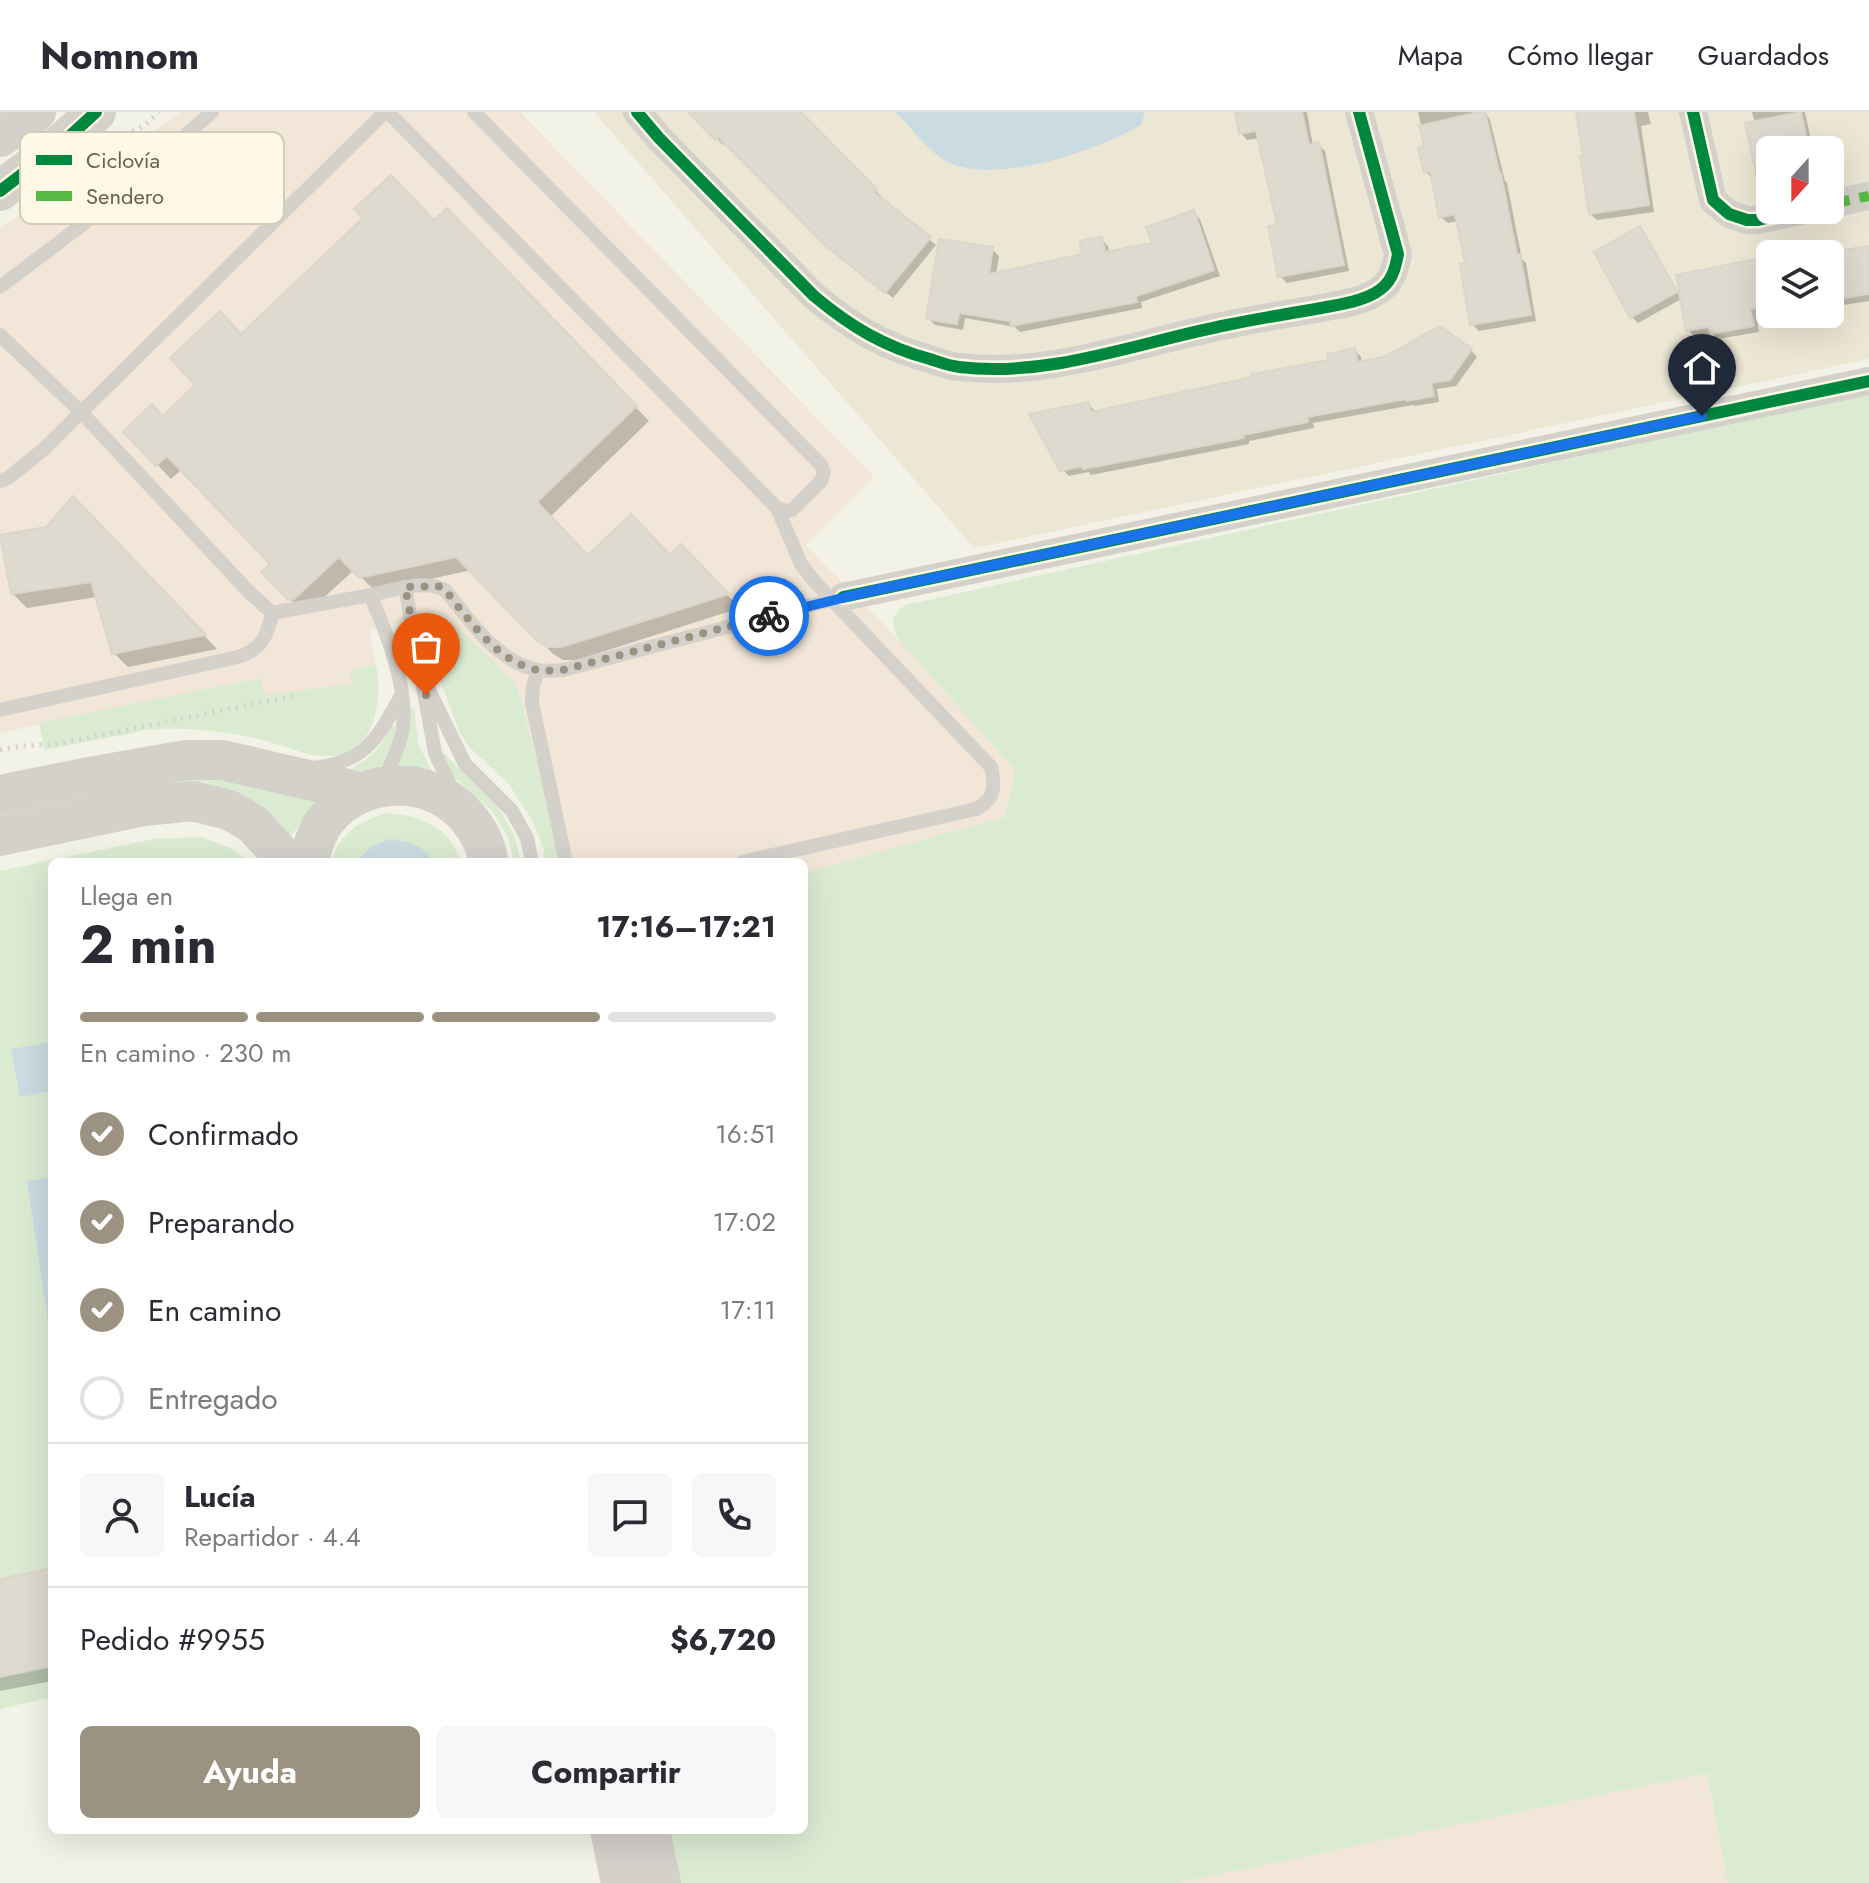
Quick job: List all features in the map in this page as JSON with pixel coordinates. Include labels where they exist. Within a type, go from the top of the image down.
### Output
[{"type":"main road","points":[[0,137],[36,112]]},
{"type":"main road","points":[[74,132],[96,112]]},
{"type":"main road","points":[[0,191],[20,176]]},
{"type":"main road","points":[[0,795],[186,760],[222,760],[370,789],[410,785],[437,793],[460,808],[478,830],[488,858]]},
{"type":"main road","points":[[310,858],[321,828],[334,811],[370,789]]},
{"type":"main road","points":[[0,836],[144,806],[193,801],[229,810],[253,824],[284,858]]},
{"type":"main road","points":[[611,1834],[621,1883]]},
{"type":"main road","points":[[651,1834],[661,1883]]},
{"type":"street","points":[[637,112],[814,296],[842,319],[875,340],[919,356],[956,367],[992,369],[1041,367],[1223,326],[1348,303],[1374,294],[1389,282],[1398,254],[1359,112]]},
{"type":"street","points":[[1693,112],[1713,200],[1729,214],[1756,220]]},
{"type":"street","points":[[1844,201],[1869,196]]},
{"type":"street","points":[[837,598],[1869,381]]},
{"type":"lane","points":[[189,132],[212,112]]},
{"type":"lane","points":[[284,212],[386,112],[777,508],[801,564],[814,581],[837,598],[991,767],[995,787],[986,803],[976,809],[760,858]]},
{"type":"lane","points":[[474,112],[821,465],[824,472],[821,481],[792,510],[777,508]]},
{"type":"lane","points":[[0,287],[83,224]]},
{"type":"lane","points":[[0,481],[44,449],[272,224]]},
{"type":"lane","points":[[0,335],[81,412],[272,613]]},
{"type":"lane","points":[[272,613],[405,587],[438,586],[503,654],[538,670],[563,670],[837,598]]},
{"type":"lane","points":[[405,587],[435,753],[460,808]]},
{"type":"lane","points":[[370,595],[394,656],[402,693],[401,739],[370,789]]},
{"type":"lane","points":[[0,710],[252,653],[263,641],[272,613]]},
{"type":"lane","points":[[538,670],[532,703],[565,858]]},
{"type":"lane","points":[[422,678],[465,764],[512,811],[527,838],[531,858]]},
{"type":"lane","points":[[279,772],[322,767],[361,753],[378,736],[402,693]]},
{"type":"path","points":[[0,750],[57,744],[297,695]]},
{"type":"shaded area","points":[[182,112],[520,112],[874,477],[806,545],[900,641],[1015,769],[1005,817],[808,872],[808,858],[560,858],[515,683],[452,623],[437,619],[424,618],[369,630],[376,665],[351,670],[352,684],[264,696],[260,678],[0,733],[0,228],[20,215],[20,224],[284,224],[284,132],[151,132]]},
{"type":"shaded area","points":[[594,112],[1869,112],[1869,359],[974,548]]},
{"type":"shaded area","points":[[895,112],[1145,112],[1141,125],[1099,145],[1047,162],[994,170],[970,169],[942,159]]},
{"type":"shaded area","points":[[390,839],[403,841],[415,845],[430,858],[360,858]]},
{"type":"shaded area","points":[[48,1043],[48,1092],[20,1097],[11,1049]]},
{"type":"shaded area","points":[[48,1178],[48,1321],[27,1181]]},
{"type":"shaded area","points":[[1707,1773],[1728,1883],[1177,1883]]},
{"type":"green space","points":[[1869,393],[1869,1883],[1728,1883],[1707,1773],[1177,1883],[663,1883],[655,1834],[808,1834],[808,872],[1005,817],[1015,770],[900,641],[893,626],[894,617],[905,605]]},
{"type":"green space","points":[[437,619],[452,623],[515,683],[560,858],[544,858],[544,850],[532,820],[508,783],[469,747],[459,731],[425,640],[425,632]]},
{"type":"green space","points":[[376,665],[378,701],[371,726],[357,746],[337,755],[307,754],[229,733],[173,729],[146,730],[44,750],[39,723],[261,678],[264,695],[351,684],[351,670]]},
{"type":"green space","points":[[414,708],[418,743],[433,774],[396,767],[408,741],[410,709]]},
{"type":"green space","points":[[391,725],[395,726],[393,748],[383,764],[364,772],[337,774],[370,756]]},
{"type":"green space","points":[[445,754],[498,807],[514,834],[520,858],[513,858],[509,840],[493,812],[455,778],[442,756]]},
{"type":"green space","points":[[204,773],[318,800],[291,836],[279,822],[241,796],[205,782],[132,787],[0,814],[0,806]]},
{"type":"green space","points":[[386,813],[422,820],[449,839],[459,858],[333,858],[345,836],[367,820]]},
{"type":"green space","points":[[202,837],[230,848],[244,858],[62,858],[153,839]]},
{"type":"green space","points":[[48,861],[48,1698],[0,1709],[0,871]]},
{"type":"building","points":[[688,112],[801,112],[877,189],[874,192],[931,237],[885,293],[827,247],[718,137],[715,140]]},
{"type":"building","points":[[1235,112],[1302,112],[1309,145],[1319,142],[1344,265],[1278,277],[1268,226],[1277,225],[1256,131],[1239,134]]},
{"type":"building","points":[[1485,112],[1501,174],[1531,315],[1470,325],[1460,264],[1465,263],[1455,214],[1439,218],[1430,171],[1424,173],[1418,148],[1424,146],[1419,126]]},
{"type":"building","points":[[1576,112],[1634,112],[1649,205],[1589,214]]},
{"type":"building","points":[[1801,112],[1806,136],[1756,136],[1756,174],[1745,123]]},
{"type":"building","points":[[391,175],[434,220],[447,208],[637,406],[537,502],[588,555],[631,514],[670,555],[681,544],[729,594],[562,647],[548,647],[537,641],[456,557],[359,578],[339,557],[294,599],[288,600],[261,572],[270,564],[167,456],[156,466],[123,432],[152,404],[163,416],[195,385],[170,358],[220,311],[241,334],[363,218],[354,209]]},
{"type":"building","points":[[1194,210],[1214,270],[1136,296],[1137,302],[1011,326],[1010,321],[959,313],[957,324],[926,319],[939,239],[993,247],[989,274],[1082,254],[1080,241],[1102,237],[1105,252],[1152,243],[1146,227]]},
{"type":"building","points":[[1640,226],[1677,292],[1630,318],[1594,252]]},
{"type":"building","points":[[1869,246],[1869,294],[1844,298],[1844,250]]},
{"type":"building","points":[[1756,259],[1756,308],[1750,309],[1754,326],[1710,334],[1709,327],[1686,331],[1676,275]]},
{"type":"building","points":[[1440,326],[1472,349],[1450,380],[1431,383],[1434,396],[1307,417],[1308,422],[1243,435],[1244,438],[1060,471],[1029,414],[1089,402],[1091,412],[1252,377],[1252,374],[1328,360],[1327,354],[1355,348],[1358,362],[1384,357]]},
{"type":"building","points":[[73,496],[206,635],[112,654],[91,582],[11,594],[0,535],[46,527]]},
{"type":"building","points":[[48,1569],[48,1667],[0,1677],[0,1579]]},
{"type":"marked path","points":[[1844,201],[1869,196]]},
{"type":"cycle path","points":[[74,132],[96,112]]},
{"type":"cycle path","points":[[637,112],[814,296],[841,317],[883,342],[913,354],[955,366],[993,369],[1061,363],[1227,325],[1346,303],[1385,286],[1398,254],[1359,112]]},
{"type":"cycle path","points":[[1693,112],[1713,200],[1729,214],[1756,220]]},
{"type":"cycle path","points":[[0,191],[20,176]]},
{"type":"cycle path","points":[[843,597],[1869,381]]},
{"type":"way so far","points":[[426,695],[405,587],[438,586],[445,590],[503,654],[538,670],[563,670],[769,616]]},
{"type":"route","points":[[769,616],[831,599],[1702,416]]}]
